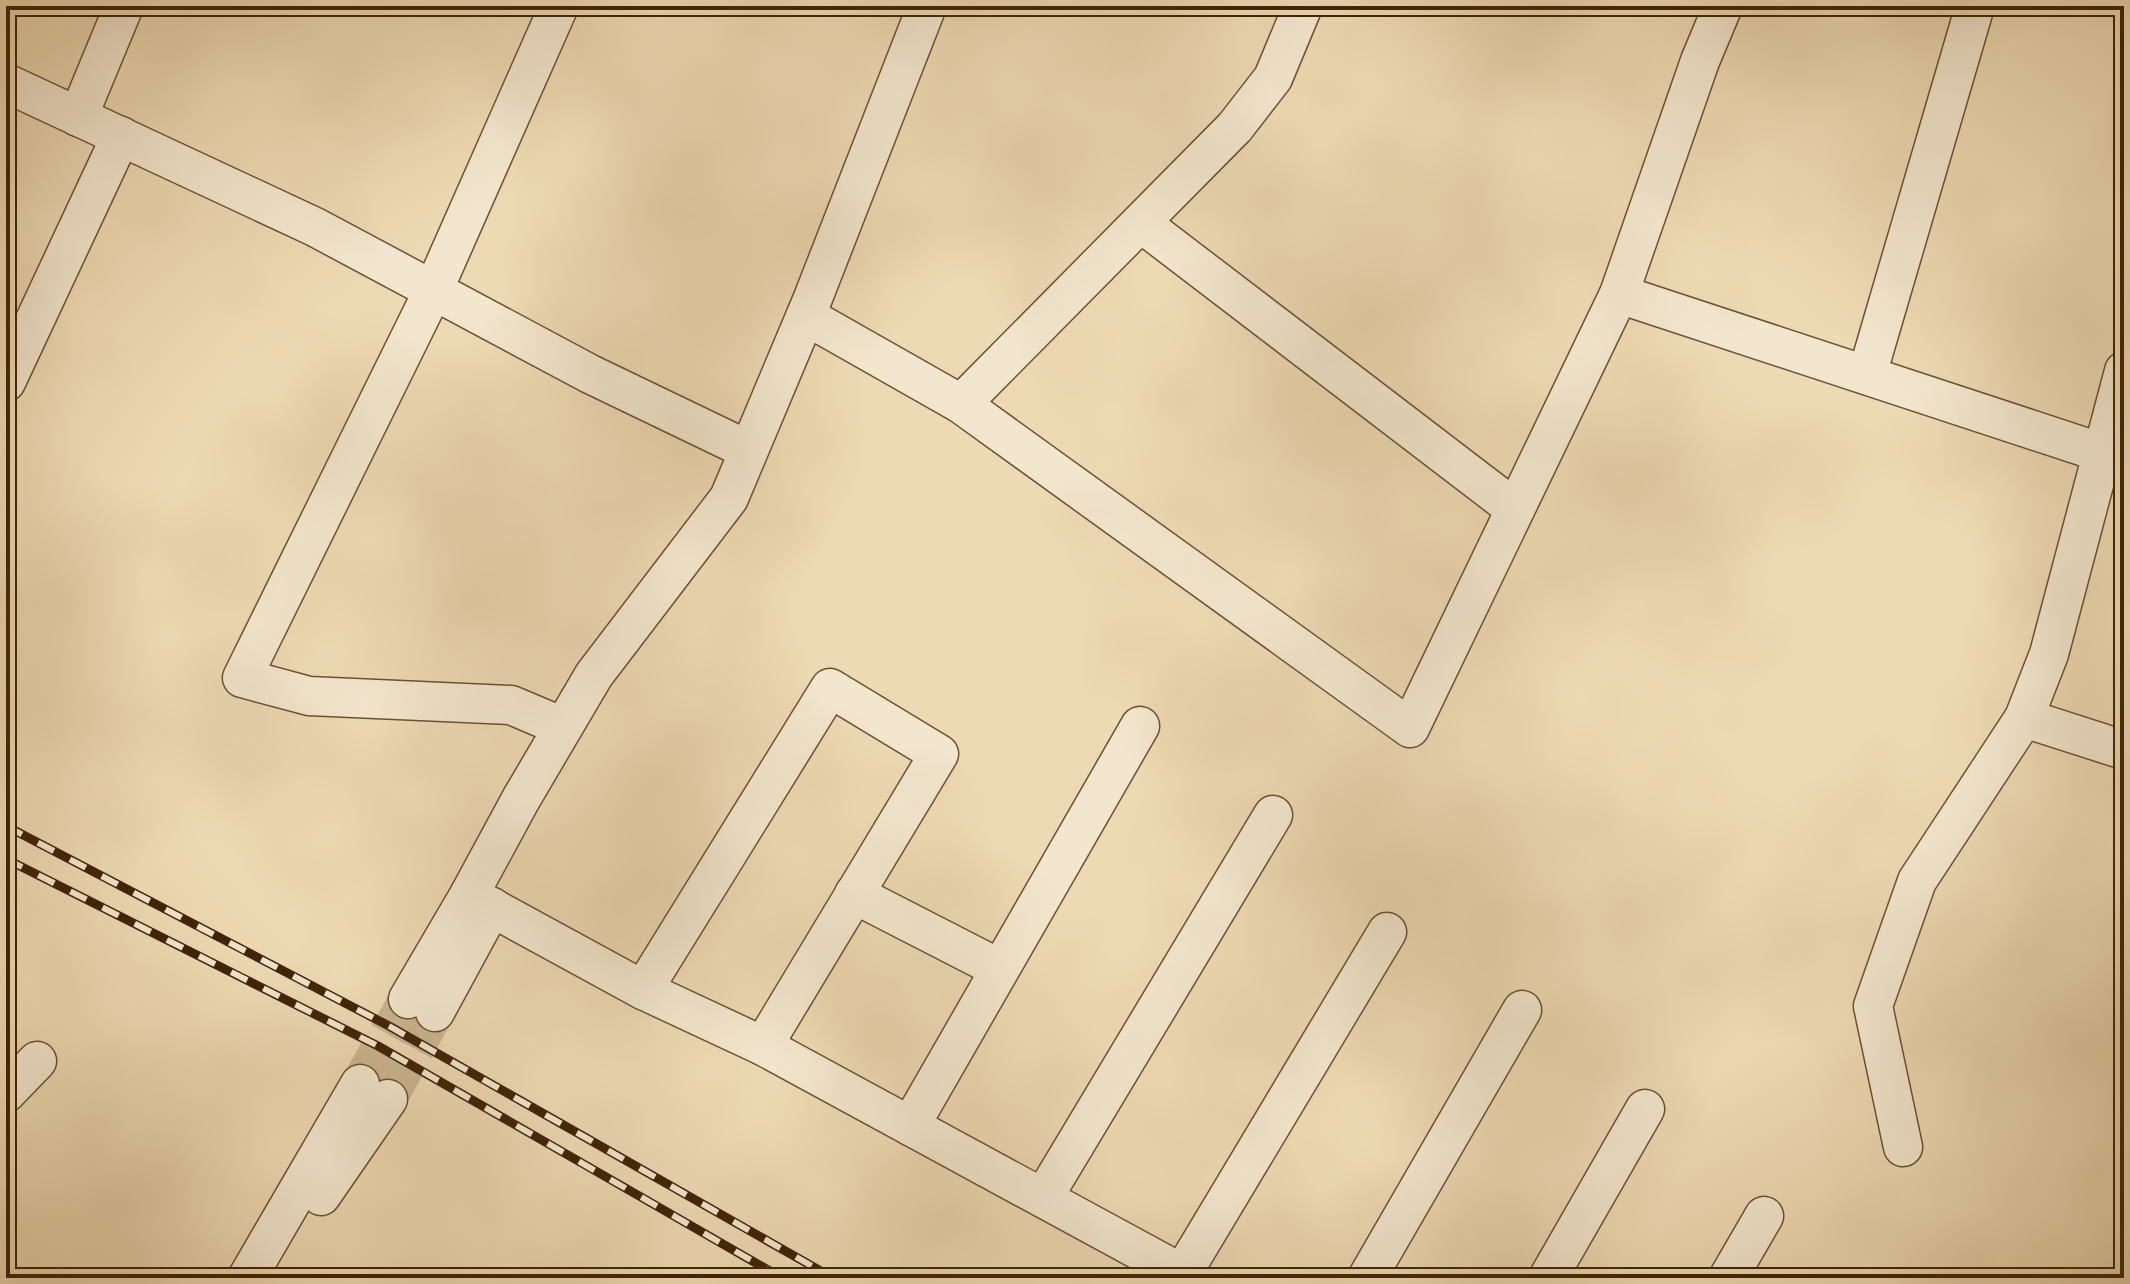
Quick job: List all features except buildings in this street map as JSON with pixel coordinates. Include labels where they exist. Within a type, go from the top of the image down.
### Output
[{"type":"street","points":[[78,117],[124,6]]},
{"type":"street","points":[[559,6],[433,291],[242,678],[309,696],[511,705],[563,727]]},
{"type":"street","points":[[422,1005],[481,901],[521,799],[594,675],[729,498],[806,316],[927,6]]},
{"type":"street","points":[[961,404],[1235,127],[1273,78],[1303,6]]},
{"type":"street","points":[[806,316],[961,404],[1410,728],[1619,294],[1700,61],[1723,6]]},
{"type":"street","points":[[1867,375],[1975,6]]},
{"type":"street","points":[[6,83],[315,227],[590,374],[748,450]]},
{"type":"street","points":[[6,382],[121,136]]},
{"type":"street","points":[[1141,223],[1515,509]]},
{"type":"street","points":[[1619,294],[2114,456]]},
{"type":"street","points":[[1903,1147],[1873,1006],[1917,881],[2024,718],[2049,654],[2114,456],[2124,371]]},
{"type":"street","points":[[638,987],[830,688],[939,754],[763,1046]]},
{"type":"street","points":[[2024,718],[2124,750]]},
{"type":"street","points":[[910,1126],[1140,726]]},
{"type":"street","points":[[1043,1198],[1273,815]]},
{"type":"street","points":[[854,894],[1000,969]]},
{"type":"street","points":[[481,901],[571,953],[763,1046],[1186,1276],[1387,932]]},
{"type":"street","points":[[1367,1278],[1522,1010]]},
{"type":"street","points":[[6,1093],[37,1061]]},
{"type":"street","points":[[252,1272],[374,1092]]},
{"type":"street","points":[[1548,1278],[1645,1109]]},
{"type":"street","points":[[1728,1278],[1764,1216]]},
{"type":"tunnel","points":[[360,1084],[408,999]]},
{"type":"tunnel","points":[[388,1099],[435,1012]]},
{"type":"railway","points":[[6,826],[389,1026],[833,1278]]},
{"type":"railway","points":[[6,859],[378,1046],[782,1278]]}]
